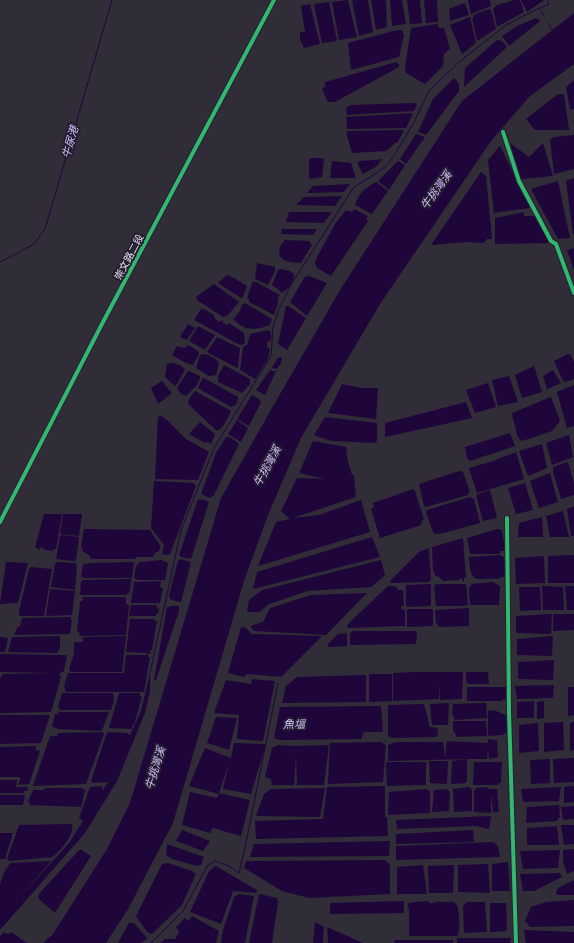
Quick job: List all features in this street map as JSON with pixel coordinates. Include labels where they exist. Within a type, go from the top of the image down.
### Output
[{"type":"street","name":"崇文路二段","points":[[0,522],[274,0]]},
{"type":"street","points":[[503,132],[519,181],[551,241],[556,244],[574,293]]},
{"type":"street","points":[[507,518],[508,703],[516,943]]},
{"type":"water","points":[[348,0],[357,37],[339,40],[332,2]]},
{"type":"water","points":[[368,0],[373,32],[359,36],[352,1]]},
{"type":"water","points":[[371,0],[386,0],[387,27],[376,30]]},
{"type":"water","points":[[390,0],[402,0],[406,24],[392,26]]},
{"type":"water","points":[[407,0],[420,0],[422,23],[410,24]]},
{"type":"water","points":[[424,0],[437,0],[438,22],[426,23]]},
{"type":"water","points":[[468,0],[490,0],[491,6],[471,14]]},
{"type":"water","points":[[514,0],[520,0],[524,12],[497,27],[493,9],[497,5]]},
{"type":"water","points":[[521,0],[544,0],[527,12]]},
{"type":"water","points":[[329,2],[337,41],[322,43],[314,5]]},
{"type":"water","points":[[464,3],[469,15],[450,21],[449,9]]},
{"type":"water","points":[[310,4],[320,44],[304,48],[300,39],[300,32],[305,32],[301,6]]},
{"type":"water","points":[[489,9],[491,10],[496,29],[477,41],[472,18],[474,18],[473,15]]},
{"type":"water","name":"牛挑灣溪","points":[[574,13],[574,64],[529,97],[491,141],[380,304],[301,438],[268,515],[244,581],[173,823],[128,909],[106,943],[43,943],[53,934],[107,849],[130,803],[221,498],[272,408],[340,290],[462,101]]},
{"type":"water","points":[[470,17],[476,43],[462,54],[450,25]]},
{"type":"water","points":[[536,18],[540,21],[509,46],[502,36],[517,26]]},
{"type":"water","points":[[437,24],[439,28],[444,28],[450,49],[444,54],[443,66],[425,84],[406,73],[405,67],[411,28]]},
{"type":"water","points":[[402,30],[404,35],[399,57],[351,70],[348,43]]},
{"type":"water","points":[[497,40],[502,41],[507,47],[464,87],[465,68]]},
{"type":"water","points":[[396,62],[399,64],[399,67],[335,102],[328,102],[322,89],[326,86],[324,83]]},
{"type":"water","points":[[454,78],[459,84],[459,91],[426,135],[418,132],[433,99]]},
{"type":"water","points":[[574,80],[574,109],[570,110],[566,87]]},
{"type":"water","points":[[558,94],[564,94],[569,130],[535,130],[526,119]]},
{"type":"water","points":[[417,104],[414,111],[347,115],[346,108],[350,105]]},
{"type":"water","points":[[413,114],[406,128],[347,128],[346,117]]},
{"type":"water","points":[[348,131],[404,131],[397,143],[386,151],[352,153],[346,132]]},
{"type":"water","points":[[416,134],[425,137],[406,164],[400,159]]},
{"type":"water","points":[[574,135],[574,169],[554,174],[550,140],[554,137]]},
{"type":"water","points":[[510,143],[529,157],[543,143],[553,176],[521,179]]},
{"type":"water","points":[[500,146],[530,208],[494,213],[488,160]]},
{"type":"water","points":[[311,158],[323,158],[322,177],[309,179],[309,160]]},
{"type":"water","points":[[382,159],[377,166],[363,174],[357,163],[360,161]]},
{"type":"water","points":[[332,161],[351,163],[356,178],[330,178]]},
{"type":"water","points":[[398,161],[405,165],[389,190],[378,181]]},
{"type":"water","points":[[481,172],[486,176],[492,239],[487,239],[483,243],[468,242],[431,245]]},
{"type":"water","points":[[574,178],[574,234],[573,234],[566,181]]},
{"type":"water","points":[[558,181],[570,238],[558,239],[531,189]]},
{"type":"water","points":[[376,182],[388,191],[372,214],[355,205],[358,197],[363,191]]},
{"type":"water","points":[[350,184],[344,192],[307,193],[313,186]]},
{"type":"water","points":[[342,196],[335,206],[296,205],[304,197]]},
{"type":"water","points":[[354,209],[368,216],[366,219],[368,221],[331,276],[317,268],[315,263],[316,259],[335,224],[346,210],[352,212]]},
{"type":"water","points":[[289,212],[332,212],[324,223],[286,222]]},
{"type":"water","points":[[524,212],[524,216],[535,216],[549,243],[495,244],[495,218]]},
{"type":"water","points":[[282,229],[317,229],[313,235],[281,234]]},
{"type":"water","points":[[285,240],[309,241],[312,245],[301,263],[286,261],[281,258],[279,255],[280,246]]},
{"type":"water","points":[[574,248],[574,270],[567,250]]},
{"type":"water","points":[[257,263],[275,267],[275,271],[268,285],[255,279]]},
{"type":"water","points":[[281,269],[290,271],[294,274],[294,277],[286,290],[281,293],[272,285],[278,270]]},
{"type":"water","points":[[227,275],[247,286],[243,297],[241,298],[218,283]]},
{"type":"water","points":[[309,276],[327,283],[307,316],[290,302],[305,277]]},
{"type":"water","points":[[253,282],[256,282],[280,295],[274,315],[249,302],[249,299],[247,298]]},
{"type":"water","points":[[214,284],[239,302],[227,316],[223,317],[197,300],[196,297]]},
{"type":"water","points":[[245,303],[272,319],[270,325],[250,329],[237,323],[233,319]]},
{"type":"water","points":[[286,306],[306,318],[287,350],[278,344]]},
{"type":"water","points":[[201,309],[204,309],[214,315],[215,319],[219,322],[223,320],[223,323],[227,325],[229,323],[244,333],[245,343],[242,345],[236,343],[194,320]]},
{"type":"water","points":[[188,324],[195,328],[187,340],[180,337]]},
{"type":"water","points":[[198,326],[215,335],[205,350],[189,341]]},
{"type":"water","points":[[268,330],[271,332],[271,340],[267,342],[267,347],[270,349],[268,359],[255,379],[240,370],[243,347],[247,345],[250,334]]},
{"type":"water","points":[[217,337],[240,348],[237,368],[207,352]]},
{"type":"water","points":[[188,345],[199,352],[193,365],[186,363],[172,355],[177,346],[185,348]]},
{"type":"water","points":[[203,354],[216,359],[219,363],[216,375],[209,376],[196,368],[200,355]]},
{"type":"water","points":[[568,354],[571,355],[574,362],[574,379],[566,382],[563,381],[554,361]]},
{"type":"water","points":[[280,357],[282,358],[282,361],[277,369],[272,368],[277,359]]},
{"type":"water","points":[[174,363],[185,370],[175,386],[165,377],[167,364]]},
{"type":"water","points":[[224,365],[250,379],[250,384],[242,393],[218,382],[218,376]]},
{"type":"water","points":[[534,366],[542,392],[522,398],[515,375]]},
{"type":"water","points":[[270,370],[276,371],[265,395],[256,390]]},
{"type":"water","points":[[553,370],[561,383],[547,389],[543,376]]},
{"type":"water","points":[[188,371],[200,376],[200,378],[197,385],[186,396],[181,394],[177,388]]},
{"type":"water","points":[[509,376],[518,402],[498,406],[492,380]]},
{"type":"water","points":[[204,378],[238,397],[236,405],[231,407],[198,388],[202,379]]},
{"type":"water","points":[[162,381],[171,394],[158,404],[151,388]]},
{"type":"water","points":[[488,383],[496,407],[475,413],[466,390]]},
{"type":"water","points":[[342,384],[361,388],[378,388],[376,419],[328,413]]},
{"type":"water","points":[[574,385],[574,426],[567,428],[557,392]]},
{"type":"water","points":[[195,391],[231,411],[222,428],[217,431],[188,404],[189,399]]},
{"type":"water","points":[[252,395],[261,402],[249,426],[237,419]]},
{"type":"water","points":[[551,397],[560,421],[552,431],[522,441],[517,435],[512,413]]},
{"type":"water","points":[[466,402],[472,418],[385,437],[385,423]]},
{"type":"water","points":[[161,416],[186,439],[209,452],[198,480],[155,479],[158,417]]},
{"type":"water","points":[[325,417],[377,423],[377,441],[374,443],[331,441],[314,435]]},
{"type":"water","points":[[237,420],[248,428],[241,442],[228,434]]},
{"type":"water","points":[[200,422],[215,434],[211,444],[208,442],[205,443],[189,434]]},
{"type":"water","points":[[510,433],[515,446],[470,461],[467,458],[465,447]]},
{"type":"water","points":[[569,435],[573,457],[552,465],[546,443]]},
{"type":"water","points":[[226,437],[230,437],[239,444],[213,497],[212,496],[210,498],[201,494],[216,453]]},
{"type":"water","points":[[313,441],[346,447],[347,458],[352,475],[354,475],[356,497],[293,518],[319,515],[361,500],[370,532],[258,566],[276,522],[290,519],[281,511],[297,478],[325,479],[299,473]]},
{"type":"water","points":[[542,444],[547,468],[528,476],[519,451]]},
{"type":"water","points":[[516,452],[524,479],[477,493],[469,468]]},
{"type":"water","points":[[568,462],[574,484],[574,495],[561,499],[553,472],[553,467]]},
{"type":"water","points":[[459,471],[463,472],[470,492],[468,495],[426,507],[424,506],[419,484]]},
{"type":"water","points":[[550,473],[558,502],[539,508],[530,481]]},
{"type":"water","points":[[154,481],[194,483],[196,486],[170,554],[167,555],[159,554],[162,554],[164,545],[151,528]]},
{"type":"water","points":[[525,483],[533,510],[516,514],[508,488]]},
{"type":"water","points":[[413,489],[424,519],[421,525],[380,538],[371,509],[374,507],[373,503]]},
{"type":"water","points":[[490,490],[497,518],[483,521],[476,495]]},
{"type":"water","points":[[470,497],[474,499],[480,523],[440,534],[435,534],[433,532],[426,512],[427,510]]},
{"type":"water","points":[[198,499],[209,502],[191,559],[181,557],[179,555]]},
{"type":"water","points":[[574,506],[574,536],[571,536],[567,509]]},
{"type":"water","points":[[563,511],[569,537],[550,537],[546,516]]},
{"type":"water","points":[[44,514],[62,514],[56,549],[53,551],[45,550],[41,547],[39,550],[35,547]]},
{"type":"water","points":[[63,514],[82,514],[79,536],[60,533]]},
{"type":"water","points":[[542,517],[543,537],[518,537],[519,523]]},
{"type":"water","points":[[84,529],[150,530],[161,547],[153,557],[137,557],[134,559],[91,559],[89,555],[82,551],[83,550],[81,547]]},
{"type":"water","points":[[497,529],[502,530],[504,551],[500,551],[500,554],[470,554],[467,538]]},
{"type":"water","points":[[60,536],[79,537],[75,561],[56,559]]},
{"type":"water","points":[[372,537],[380,557],[253,589],[257,572]]},
{"type":"water","points":[[463,538],[466,577],[464,578],[464,581],[460,578],[460,580],[443,581],[436,576],[433,571],[432,547]]},
{"type":"water","points":[[429,548],[431,580],[429,582],[390,583],[391,580],[419,552]]},
{"type":"water","points":[[500,555],[504,557],[505,577],[500,577],[500,579],[480,579],[473,577],[469,557]]},
{"type":"water","points":[[574,555],[574,583],[548,583],[548,556]]},
{"type":"water","points":[[544,556],[545,583],[516,584],[515,558]]},
{"type":"water","points":[[180,559],[191,562],[181,602],[171,600],[169,595],[178,561]]},
{"type":"water","points":[[161,560],[168,563],[165,580],[138,580],[134,578],[136,566],[140,562]]},
{"type":"water","points":[[381,560],[385,575],[371,587],[308,591],[269,604],[260,612],[247,612],[249,600],[262,590]]},
{"type":"water","points":[[6,562],[28,563],[18,603],[0,604]]},
{"type":"water","points":[[57,562],[75,563],[77,566],[75,590],[51,587],[55,564]]},
{"type":"water","points":[[134,562],[132,578],[81,577],[83,564]]},
{"type":"water","points":[[31,567],[52,569],[44,616],[19,616],[29,569]]},
{"type":"water","points":[[131,579],[130,592],[126,595],[80,595],[81,582],[83,580]]},
{"type":"water","points":[[161,581],[160,587],[163,588],[160,603],[131,603],[134,582]]},
{"type":"water","points":[[493,582],[500,586],[499,605],[470,605],[469,588],[472,584]]},
{"type":"water","points":[[431,584],[430,606],[407,607],[406,585]]},
{"type":"water","points":[[436,584],[466,584],[468,605],[436,606],[434,587]]},
{"type":"water","points":[[388,586],[395,586],[399,590],[403,590],[404,606],[401,606],[401,608],[405,611],[405,626],[348,628],[347,626],[349,623]]},
{"type":"water","points":[[542,586],[563,587],[564,610],[543,610]]},
{"type":"water","points":[[565,586],[574,586],[574,610],[567,610]]},
{"type":"water","points":[[519,587],[540,587],[541,610],[520,611]]},
{"type":"water","points":[[50,589],[75,591],[72,615],[46,616]]},
{"type":"water","points":[[367,593],[326,635],[254,631],[250,626],[263,622],[270,608],[311,595]]},
{"type":"water","points":[[83,597],[126,597],[126,604],[129,605],[126,635],[79,636],[80,634],[77,631],[80,602],[83,600]]},
{"type":"water","points":[[131,605],[156,605],[159,609],[158,614],[156,613],[156,616],[129,616]]},
{"type":"water","points":[[179,606],[179,611],[156,680],[154,680],[167,607]]},
{"type":"water","points":[[469,608],[469,626],[439,627],[436,623],[435,610]]},
{"type":"water","points":[[407,610],[433,610],[433,626],[407,627]]},
{"type":"water","points":[[552,614],[551,634],[516,633],[516,616]]},
{"type":"water","points":[[553,614],[574,614],[574,630],[553,631]]},
{"type":"water","points":[[71,617],[70,634],[14,635],[17,628],[20,626],[22,618]]},
{"type":"water","points":[[130,619],[154,619],[157,621],[152,650],[149,651],[151,653],[148,654],[148,657],[150,657],[144,692],[66,692],[64,686],[68,673],[124,673],[126,655],[146,655],[147,653],[126,652]]},
{"type":"water","points":[[241,627],[246,628],[252,634],[322,636],[281,677],[247,674],[244,677],[228,673]]},
{"type":"water","points":[[353,631],[416,631],[416,644],[350,645],[350,633]]},
{"type":"water","points":[[346,633],[347,646],[328,647],[328,644],[338,634]]},
{"type":"water","points":[[60,636],[60,648],[57,653],[8,652],[12,637]]},
{"type":"water","points":[[126,636],[122,672],[70,672],[69,669],[74,654],[74,642],[83,642],[83,637]]},
{"type":"water","points":[[553,636],[552,656],[517,655],[517,639]]},
{"type":"water","points":[[0,637],[8,638],[5,652],[0,652]]},
{"type":"water","points":[[0,654],[67,655],[64,671],[59,674],[61,677],[51,712],[0,713],[0,678],[3,674],[53,673],[0,672]]},
{"type":"water","points":[[554,660],[553,680],[518,679],[518,662]]},
{"type":"water","points":[[463,672],[462,699],[440,700],[439,683],[439,699],[393,701],[393,673]]},
{"type":"water","points":[[466,672],[488,672],[489,684],[468,684],[466,682]]},
{"type":"water","points":[[150,673],[150,691],[145,713],[117,781],[85,833],[0,930],[0,884],[4,873],[10,863],[51,861],[17,900],[69,843],[83,821],[79,818],[90,787],[102,786],[103,790],[108,782],[93,783],[91,781],[106,735],[108,732],[128,733],[130,735],[141,711]]},
{"type":"water","points":[[369,674],[392,674],[392,701],[369,702]]},
{"type":"water","name":"魚塭","points":[[366,675],[366,702],[282,703],[286,686],[297,677]]},
{"type":"water","points":[[252,679],[275,681],[263,741],[237,739],[239,715],[214,713],[226,680],[251,684]]},
{"type":"water","points":[[554,685],[553,698],[517,699],[515,686]]},
{"type":"water","points":[[467,687],[507,687],[508,700],[467,701]]},
{"type":"water","points":[[568,687],[574,687],[574,715],[568,716]]},
{"type":"water","points":[[62,693],[113,693],[114,700],[111,710],[60,710],[58,707]]},
{"type":"water","points":[[119,693],[140,693],[140,696],[142,696],[132,729],[109,728]]},
{"type":"water","points":[[534,701],[534,718],[517,718],[517,702]]},
{"type":"water","points":[[544,701],[544,718],[537,719],[537,702]]},
{"type":"water","points":[[449,703],[448,725],[432,725],[430,704]]},
{"type":"water","points":[[486,703],[487,718],[455,720],[452,713],[453,704]]},
{"type":"water","points":[[424,704],[430,727],[438,728],[437,737],[388,737],[388,705]]},
{"type":"water","name":"魚塭","points":[[381,706],[383,732],[364,732],[361,739],[280,740],[274,738],[280,707]]},
{"type":"water","points":[[494,710],[507,716],[508,731],[503,735],[488,736],[488,711]]},
{"type":"water","points":[[58,711],[109,712],[101,731],[58,729],[52,726],[55,714],[58,714]]},
{"type":"water","points":[[0,715],[50,715],[41,743],[0,744]]},
{"type":"water","points":[[216,717],[237,718],[229,750],[207,743]]},
{"type":"water","points":[[453,721],[486,721],[487,736],[457,737],[453,730]]},
{"type":"water","points":[[563,722],[564,750],[544,752],[544,723]]},
{"type":"water","points":[[574,722],[574,750],[570,751],[570,723]]},
{"type":"water","points":[[538,723],[539,751],[519,753],[519,725]]},
{"type":"water","points":[[103,732],[104,734],[86,784],[33,786],[50,736],[57,736],[58,733]]},
{"type":"water","points":[[488,739],[497,740],[498,757],[489,759],[488,749],[487,759],[467,759],[467,781],[465,783],[451,784],[452,761],[466,759],[388,761],[388,745],[396,742],[443,742],[445,757],[447,741],[488,743]]},
{"type":"water","points":[[381,742],[386,745],[383,782],[328,784],[330,743]]},
{"type":"water","points":[[234,743],[266,744],[251,794],[223,789],[229,763],[219,793],[250,800],[241,836],[213,828],[210,833],[182,825],[190,792],[217,798],[219,794],[189,786],[205,748],[231,758]]},
{"type":"water","points":[[278,745],[329,745],[324,785],[297,785],[296,754],[294,785],[272,785],[271,779],[265,777],[272,748]]},
{"type":"water","points":[[36,746],[36,750],[40,751],[29,784],[18,785],[21,778],[19,777],[0,777],[0,747]]},
{"type":"water","points":[[574,758],[574,782],[554,783],[553,759]]},
{"type":"water","points":[[550,759],[550,783],[531,784],[530,760]]},
{"type":"water","points":[[429,761],[448,761],[447,784],[430,783]]},
{"type":"water","points":[[386,762],[426,762],[426,785],[387,786]]},
{"type":"water","points":[[474,762],[502,762],[501,782],[497,785],[473,785]]},
{"type":"water","points":[[0,780],[17,780],[16,787],[28,787],[27,791],[24,791],[24,793],[0,793]]},
{"type":"water","points":[[385,786],[385,817],[387,817],[388,836],[256,839],[255,821],[323,819],[327,787]]},
{"type":"water","points":[[574,786],[574,802],[564,803],[564,787]]},
{"type":"water","points":[[469,787],[472,790],[472,811],[454,812],[453,789]]},
{"type":"water","points":[[486,787],[491,790],[497,789],[499,812],[493,812],[491,794],[491,813],[474,812],[474,791],[477,788]]},
{"type":"water","points":[[561,787],[559,801],[523,802],[521,789]]},
{"type":"water","points":[[45,788],[82,788],[85,790],[81,807],[29,805],[30,803],[28,802],[33,790],[44,790]]},
{"type":"water","points":[[325,788],[320,817],[256,816],[264,794],[271,789]]},
{"type":"water","points":[[426,789],[430,791],[430,813],[388,815],[389,792]]},
{"type":"water","points":[[447,789],[450,792],[449,811],[432,812],[434,790]]},
{"type":"water","points":[[0,795],[25,795],[23,805],[0,805]]},
{"type":"water","points":[[559,805],[560,817],[556,821],[526,823],[527,807]]},
{"type":"water","points":[[574,806],[574,819],[563,820],[561,807]]},
{"type":"water","points":[[491,816],[489,829],[476,826],[397,829],[396,820]]},
{"type":"water","points":[[72,824],[69,838],[53,857],[9,861],[7,859],[19,825]]},
{"type":"water","points":[[561,825],[574,825],[574,844],[564,845]]},
{"type":"water","points":[[557,826],[559,845],[527,845],[527,828]]},
{"type":"water","points":[[182,830],[210,841],[203,851],[176,841]]},
{"type":"water","points":[[473,830],[474,842],[396,844],[396,834]]},
{"type":"water","points":[[0,833],[13,833],[5,859],[0,859]]},
{"type":"water","points":[[390,841],[389,856],[250,857],[254,844]]},
{"type":"water","points":[[494,842],[498,847],[500,857],[396,860],[396,846]]},
{"type":"water","points":[[167,844],[204,857],[201,865],[197,866],[172,859],[166,855]]},
{"type":"water","points":[[80,849],[91,856],[55,913],[38,898],[39,894]]},
{"type":"water","points":[[574,849],[574,871],[567,874],[563,862],[563,850]]},
{"type":"water","points":[[560,850],[558,868],[523,869],[520,851]]},
{"type":"water","points":[[385,860],[390,865],[390,894],[309,898],[282,891],[244,868],[246,861]]},
{"type":"water","points":[[508,862],[510,891],[492,891],[492,864]]},
{"type":"water","points":[[168,863],[192,871],[196,874],[182,905],[152,934],[147,932],[136,916],[162,864]]},
{"type":"water","points":[[488,864],[490,893],[458,892],[458,865]]},
{"type":"water","points":[[423,865],[427,894],[397,894],[397,867]]},
{"type":"water","points":[[454,865],[453,893],[429,893],[428,866]]},
{"type":"water","points":[[216,866],[257,890],[256,893],[233,891],[221,924],[190,912],[209,871]]},
{"type":"water","points":[[560,873],[562,877],[534,891],[523,891],[520,874]]},
{"type":"water","points":[[574,880],[574,895],[557,895],[556,892],[558,888]]},
{"type":"water","points":[[239,894],[254,896],[245,943],[221,943],[223,930],[234,897]]},
{"type":"water","points":[[259,894],[277,898],[278,902],[272,943],[249,943]]},
{"type":"water","points":[[574,900],[574,926],[530,927],[525,921],[531,907],[546,902]]},
{"type":"water","points":[[404,901],[404,913],[330,914],[330,903]]},
{"type":"water","points":[[428,901],[431,904],[440,901],[452,902],[457,905],[459,913],[458,935],[409,936],[409,909],[407,907],[409,903]]},
{"type":"water","points":[[467,902],[485,902],[487,932],[464,933],[463,906]]},
{"type":"water","points":[[490,903],[506,903],[507,931],[490,932]]},
{"type":"water","points":[[192,916],[219,931],[216,943],[161,943],[165,939],[175,939],[179,932],[176,927],[185,918],[188,921]]},
{"type":"water","points":[[315,922],[324,927],[323,943],[313,943]]},
{"type":"water","points":[[129,923],[134,923],[148,939],[140,943],[118,943]]},
{"type":"water","points":[[327,927],[363,943],[328,943]]},
{"type":"water","points":[[524,930],[574,932],[574,943],[526,943]]},
{"type":"water","points":[[4,932],[8,934],[11,932],[27,943],[0,943],[0,936]]},
{"type":"water","points":[[457,938],[511,938],[510,943],[457,943]]},
{"type":"water","points":[[395,940],[453,940],[453,943],[394,943]]},
{"type":"waterway","name":"牛尿港","points":[[0,262],[34,244],[45,229],[112,0]]},
{"type":"waterway","points":[[540,8],[548,5],[548,0]]},
{"type":"waterway","points":[[150,673],[181,530],[214,448],[271,356],[273,327],[279,309],[292,283],[354,187],[386,166],[394,156],[413,124],[429,91],[459,62],[506,25],[539,8],[544,16]]},
{"type":"waterway","points":[[548,23],[553,31]]},
{"type":"waterway","points":[[151,943],[183,911],[208,865],[215,861],[227,865],[239,873],[278,683]]},
{"type":"cycle path","points":[[0,522],[103,322],[274,0]]},
{"type":"cycle path","points":[[503,132],[519,181],[551,241],[556,244],[574,293]]},
{"type":"cycle path","points":[[507,518],[509,711],[516,943]]}]
